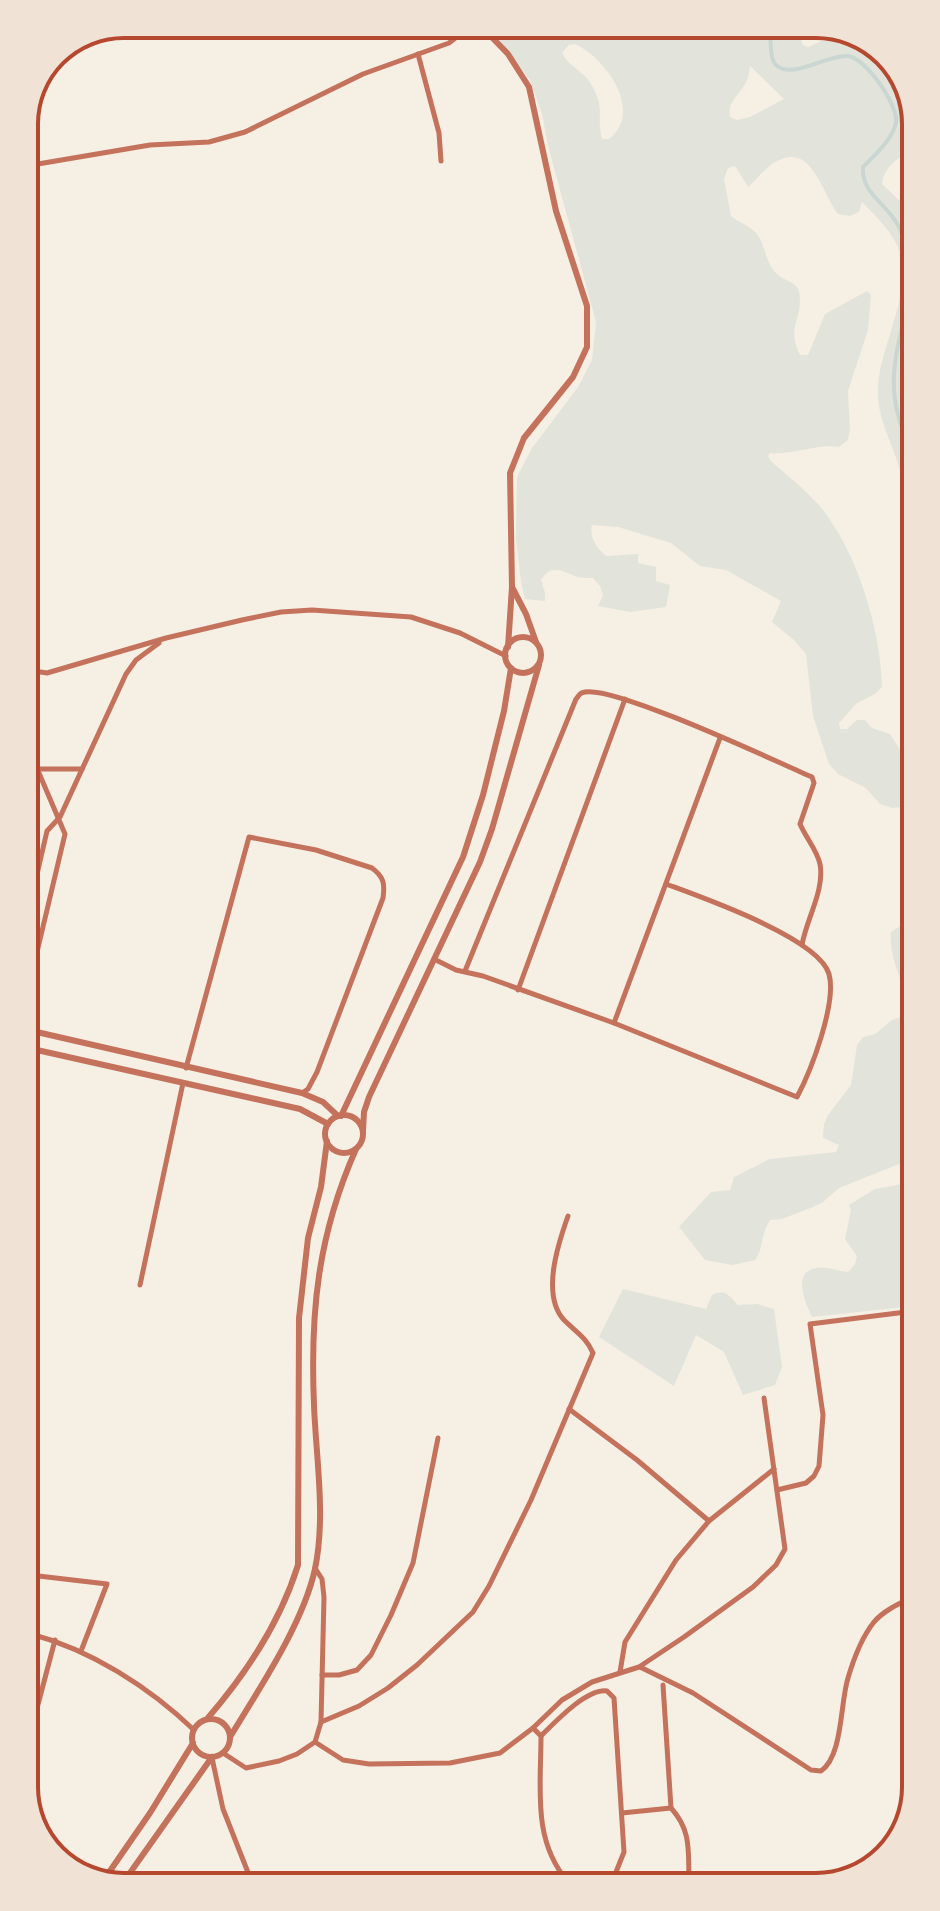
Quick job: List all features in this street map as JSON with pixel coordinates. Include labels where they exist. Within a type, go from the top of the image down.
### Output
[{"type":"street","points":[[38,164],[150,145],[209,142],[233,136],[317,99],[363,74],[456,38]]},
{"type":"street","points":[[328,1124],[340,1116],[475,826],[501,725],[511,668],[506,656],[512,587],[508,485],[513,460],[524,438],[573,377],[587,347],[587,306],[556,211],[529,87],[508,54],[491,38]]},
{"type":"street","points":[[418,54],[439,133],[441,161]]},
{"type":"street","points":[[130,1873],[212,1757],[223,1753],[228,1746],[230,1737],[307,1596],[315,1568],[319,1529],[314,1402],[316,1289],[328,1228],[339,1191],[362,1141],[364,1112],[369,1097],[436,960],[492,829],[541,654],[512,587]]},
{"type":"street","points":[[38,672],[47,673],[166,638],[281,612],[312,610],[411,617],[460,633],[506,656]]},
{"type":"street","points":[[38,870],[47,831],[60,817],[126,674],[136,660],[166,638]]},
{"type":"street","points":[[508,647],[518,638],[531,639],[536,643]]},
{"type":"street","points":[[511,668],[529,673],[539,665]]},
{"type":"street","points":[[465,971],[576,699],[581,692],[589,691],[625,699],[814,780],[800,824],[817,855],[821,868],[820,883],[802,945]]},
{"type":"street","points":[[518,990],[625,699]]},
{"type":"street","points":[[614,1023],[720,738]]},
{"type":"street","points":[[38,769],[82,769]]},
{"type":"street","points":[[38,771],[65,834],[38,948]]},
{"type":"street","points":[[140,1285],[180,1081],[175,1074],[182,1067],[249,837],[316,850],[372,868],[380,874],[385,884],[383,898],[317,1072],[308,1089],[302,1093]]},
{"type":"street","points":[[436,960],[456,970],[614,1023],[797,1097],[830,1004],[829,976],[824,963],[802,945],[730,908],[666,884]]},
{"type":"street","points":[[38,1032],[302,1093],[323,1102],[340,1116],[355,1119],[363,1131]]},
{"type":"street","points":[[38,1050],[300,1109],[328,1124]]},
{"type":"street","points":[[192,1083],[196,1079],[196,1070]]},
{"type":"street","points":[[110,1871],[193,1743],[194,1730],[239,1681],[272,1628],[298,1565],[299,1318],[308,1238],[321,1187],[328,1124]]},
{"type":"street","points":[[327,1141],[339,1152],[356,1149]]},
{"type":"street","points":[[321,1722],[359,1706],[417,1665],[473,1612],[503,1558],[593,1353],[587,1339],[563,1318],[556,1306],[553,1287],[558,1251],[568,1216]]},
{"type":"street","points":[[777,1490],[806,1483],[819,1466],[823,1415],[810,1324],[902,1312]]},
{"type":"street","points":[[315,1742],[343,1760],[369,1764],[450,1763],[500,1753],[533,1728],[562,1700],[592,1682],[639,1667],[742,1595],[776,1565],[785,1549],[764,1398]]},
{"type":"street","points":[[569,1408],[709,1521]]},
{"type":"street","points":[[322,1675],[339,1675],[357,1670],[371,1655],[391,1615],[413,1563],[438,1438]]},
{"type":"street","points":[[620,1672],[625,1642],[676,1560],[709,1521],[774,1469]]},
{"type":"street","points":[[223,1753],[241,1766],[252,1768],[297,1754],[315,1742],[321,1722],[324,1597],[322,1579],[315,1568]]},
{"type":"street","points":[[38,1576],[107,1584],[81,1651]]},
{"type":"street","points":[[639,1667],[693,1693],[811,1770],[821,1771],[835,1747],[848,1677],[865,1635],[885,1612],[902,1603]]},
{"type":"street","points":[[38,1636],[81,1651],[170,1707],[194,1730]]},
{"type":"street","points":[[38,1704],[55,1640]]},
{"type":"street","points":[[663,1685],[671,1808],[683,1823],[689,1873]]},
{"type":"street","points":[[541,1736],[561,1716],[595,1692],[603,1690],[611,1694],[615,1703],[624,1852],[617,1873]]},
{"type":"street","points":[[207,1719],[223,1723],[230,1737]]},
{"type":"street","points":[[533,1728],[541,1736],[542,1831],[547,1849],[562,1873]]},
{"type":"street","points":[[193,1743],[200,1753],[212,1757]]},
{"type":"street","points":[[212,1757],[223,1809],[248,1873]]},
{"type":"street","points":[[622,1813],[671,1808]]},
{"type":"shaded area","points":[[497,38],[801,38],[803,45],[808,47],[826,39],[864,53],[877,63],[890,81],[900,108],[902,156],[888,168],[882,184],[902,203],[902,261],[894,239],[862,202],[859,212],[850,216],[838,214],[813,170],[796,157],[772,164],[748,187],[735,166],[728,168],[724,179],[731,216],[754,231],[773,270],[798,288],[800,299],[794,332],[800,355],[808,355],[825,314],[867,291],[871,295],[868,330],[848,391],[848,440],[839,447],[770,453],[768,456],[826,514],[852,559],[868,602],[878,645],[882,687],[857,703],[839,723],[840,729],[847,729],[857,720],[865,720],[872,728],[890,734],[902,753],[902,808],[880,804],[866,788],[838,774],[829,764],[813,716],[806,654],[772,622],[781,601],[726,570],[700,566],[671,543],[618,527],[592,525],[594,542],[606,556],[638,554],[638,563],[656,567],[656,581],[670,585],[666,607],[630,612],[598,606],[603,595],[593,578],[558,570],[549,571],[541,580],[545,601],[525,599],[516,539],[517,477],[532,448],[578,387],[592,360],[596,322],[542,114],[530,80]],"holes":[[[575,44],[587,51],[609,73],[622,101],[623,115],[619,128],[609,139],[602,139],[598,100],[591,84],[562,52]],[[750,66],[784,99],[750,117],[737,120],[730,117],[731,104],[746,82]]]},
{"type":"shaded area","points":[[902,285],[902,480],[882,421],[878,398],[880,373]]},
{"type":"shaded area","points":[[902,925],[902,984],[894,960],[891,932]]},
{"type":"shaded area","points":[[902,1017],[902,1164],[839,1188],[813,1207],[782,1219],[770,1220],[755,1260],[733,1265],[705,1260],[679,1227],[711,1192],[730,1190],[734,1177],[770,1159],[836,1152],[839,1145],[823,1138],[824,1124],[851,1085],[857,1045],[863,1037],[875,1034],[892,1020]]},
{"type":"shaded area","points":[[902,1184],[902,1307],[812,1317],[802,1289],[804,1276],[808,1271],[820,1268],[848,1272],[855,1264],[857,1256],[845,1239],[851,1210],[849,1205],[875,1189]]},
{"type":"shaded area","points":[[623,1289],[706,1309],[712,1295],[724,1293],[738,1305],[757,1304],[774,1309],[782,1367],[775,1385],[743,1395],[724,1352],[696,1335],[674,1386],[599,1337]]},
{"type":"waterway","points":[[770,38],[774,63],[784,69],[802,68],[848,56],[864,65],[880,84],[896,115],[896,123],[887,141],[863,167],[863,176],[869,190],[891,215],[902,236]]},
{"type":"waterway","points":[[902,328],[894,372],[896,407],[902,428]]}]
